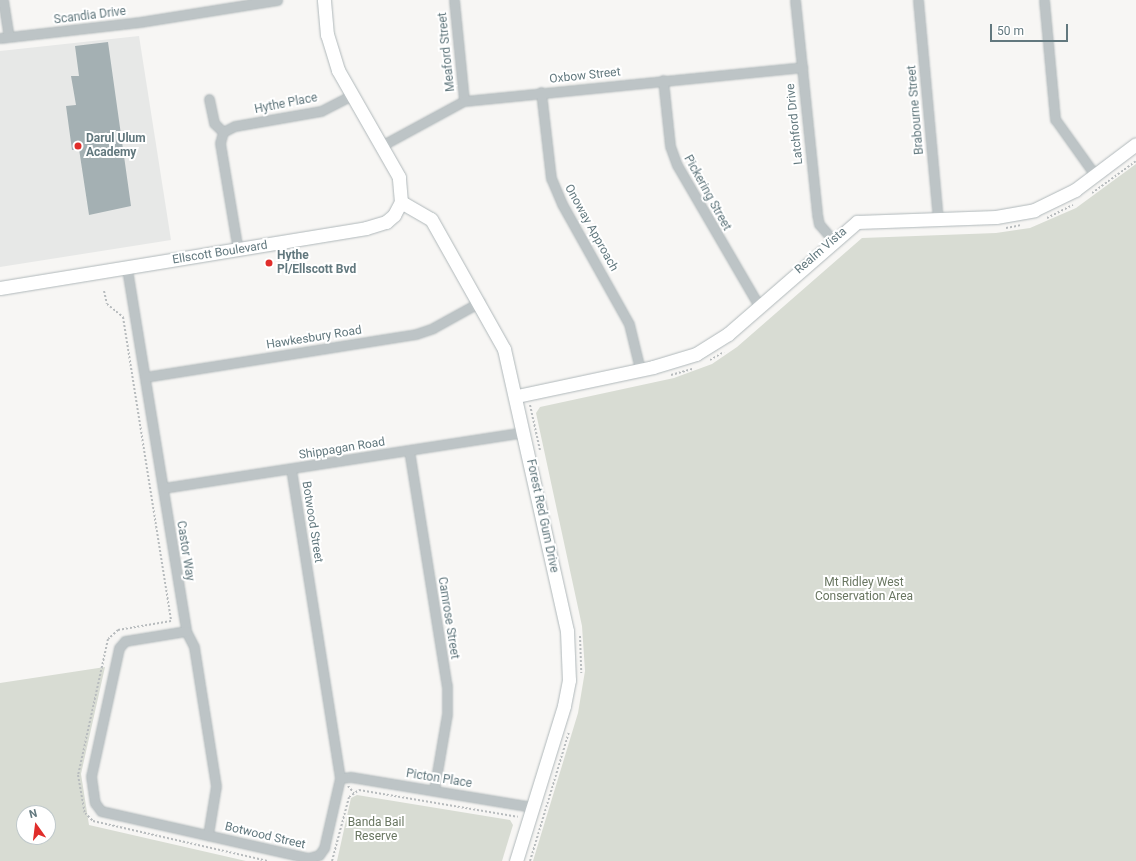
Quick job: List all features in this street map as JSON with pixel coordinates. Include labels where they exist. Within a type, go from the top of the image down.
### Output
[{"type":"street","points":[[3,0],[4,37]]},
{"type":"street","name":"Scandia Drive","points":[[4,37],[140,22],[277,0]]},
{"type":"street","points":[[324,0],[329,46],[352,94],[399,177],[401,202]]},
{"type":"street","name":"Meaford Street","points":[[454,0],[464,102]]},
{"type":"street","name":"Latchford Drive","points":[[795,0],[818,219],[834,240]]},
{"type":"street","name":"Brabourne Street","points":[[918,0],[938,218]]},
{"type":"street","points":[[1044,0],[1055,119],[1095,175]]},
{"type":"street","name":"Oxbow Street","points":[[382,146],[464,102],[541,92],[802,67]]},
{"type":"street","name":"Pickering Street","points":[[664,80],[670,146],[677,165],[759,306]]},
{"type":"street","name":"Onoway Approach","points":[[541,92],[551,178],[562,204],[629,324],[640,369]]},
{"type":"street","name":"Hythe Place","points":[[223,132],[235,126],[321,111],[352,94]]},
{"type":"street","points":[[209,99],[214,123],[223,132],[220,143],[238,250]]},
{"type":"street","name":"Realm Vista","points":[[517,396],[640,369],[696,354],[728,334],[850,226],[867,220],[996,217],[1034,210],[1057,200],[1095,175],[1136,144]]},
{"type":"street","name":"Ellscott Boulevard","points":[[0,288],[128,269],[379,225],[394,215],[401,202]]},
{"type":"street","name":"Forest Red Gum Drive","points":[[401,202],[432,219],[480,302],[504,349],[517,396],[569,650],[569,680],[564,706],[533,807],[535,822],[516,861]]},
{"type":"street","name":"Castor Way","points":[[128,269],[186,631],[194,647],[216,786],[208,835]]},
{"type":"street","name":"Hawkesbury Road","points":[[145,378],[416,334],[480,302]]},
{"type":"street","name":"Shippagan Road","points":[[163,488],[524,432]]},
{"type":"street","name":"Camrose Street","points":[[409,450],[447,686],[447,714],[434,790]]},
{"type":"street","name":"Botwood Street","points":[[186,631],[125,641],[119,648],[91,776],[95,803],[101,811],[308,858],[319,855],[324,848],[340,778],[291,469]]},
{"type":"street","name":"Picton Place","points":[[340,778],[351,777],[533,807]]},
{"type":"path","points":[[1088,196],[1136,161]]},
{"type":"path","points":[[1044,219],[1079,202]]},
{"type":"path","points":[[999,228],[1026,224]]},
{"type":"path","points":[[104,291],[107,304],[123,317],[171,621],[118,630],[108,639],[78,775],[85,813],[93,821],[268,861]]},
{"type":"path","points":[[705,363],[726,350]]},
{"type":"path","points":[[668,375],[694,368]]},
{"type":"path","points":[[537,404],[530,405],[541,458]]},
{"type":"path","points":[[579,633],[581,675]]},
{"type":"path","points":[[530,861],[535,822],[571,725]]},
{"type":"path","points":[[332,861],[349,796],[359,790],[535,822]]},
{"type":"shaded area","name":"Darul Ulum Academy","points":[[139,36],[171,240],[0,267],[0,51]]},
{"type":"green space","name":"Mt Ridley West Conservation Area","points":[[1136,164],[1136,861],[533,861],[578,713],[585,671],[582,626],[536,413],[540,407],[674,378],[712,364],[737,347],[862,238],[996,233],[1030,228],[1076,208]]},
{"type":"green space","points":[[105,667],[81,774],[89,825],[246,861],[0,861],[0,683]]},
{"type":"green space","name":"Banda Bail Reserve","points":[[357,795],[510,820],[513,825],[502,861],[337,861],[351,798]]},
{"type":"building","points":[[108,42],[131,206],[89,215],[79,149],[72,150],[66,106],[76,105],[71,76],[79,76],[75,46]]},
{"type":"place","name":"Darul Ulum Academy","points":[[78,146]]},
{"type":"place","name":"Hythe Pl/Ellscott Bvd","points":[[269,263]]}]
